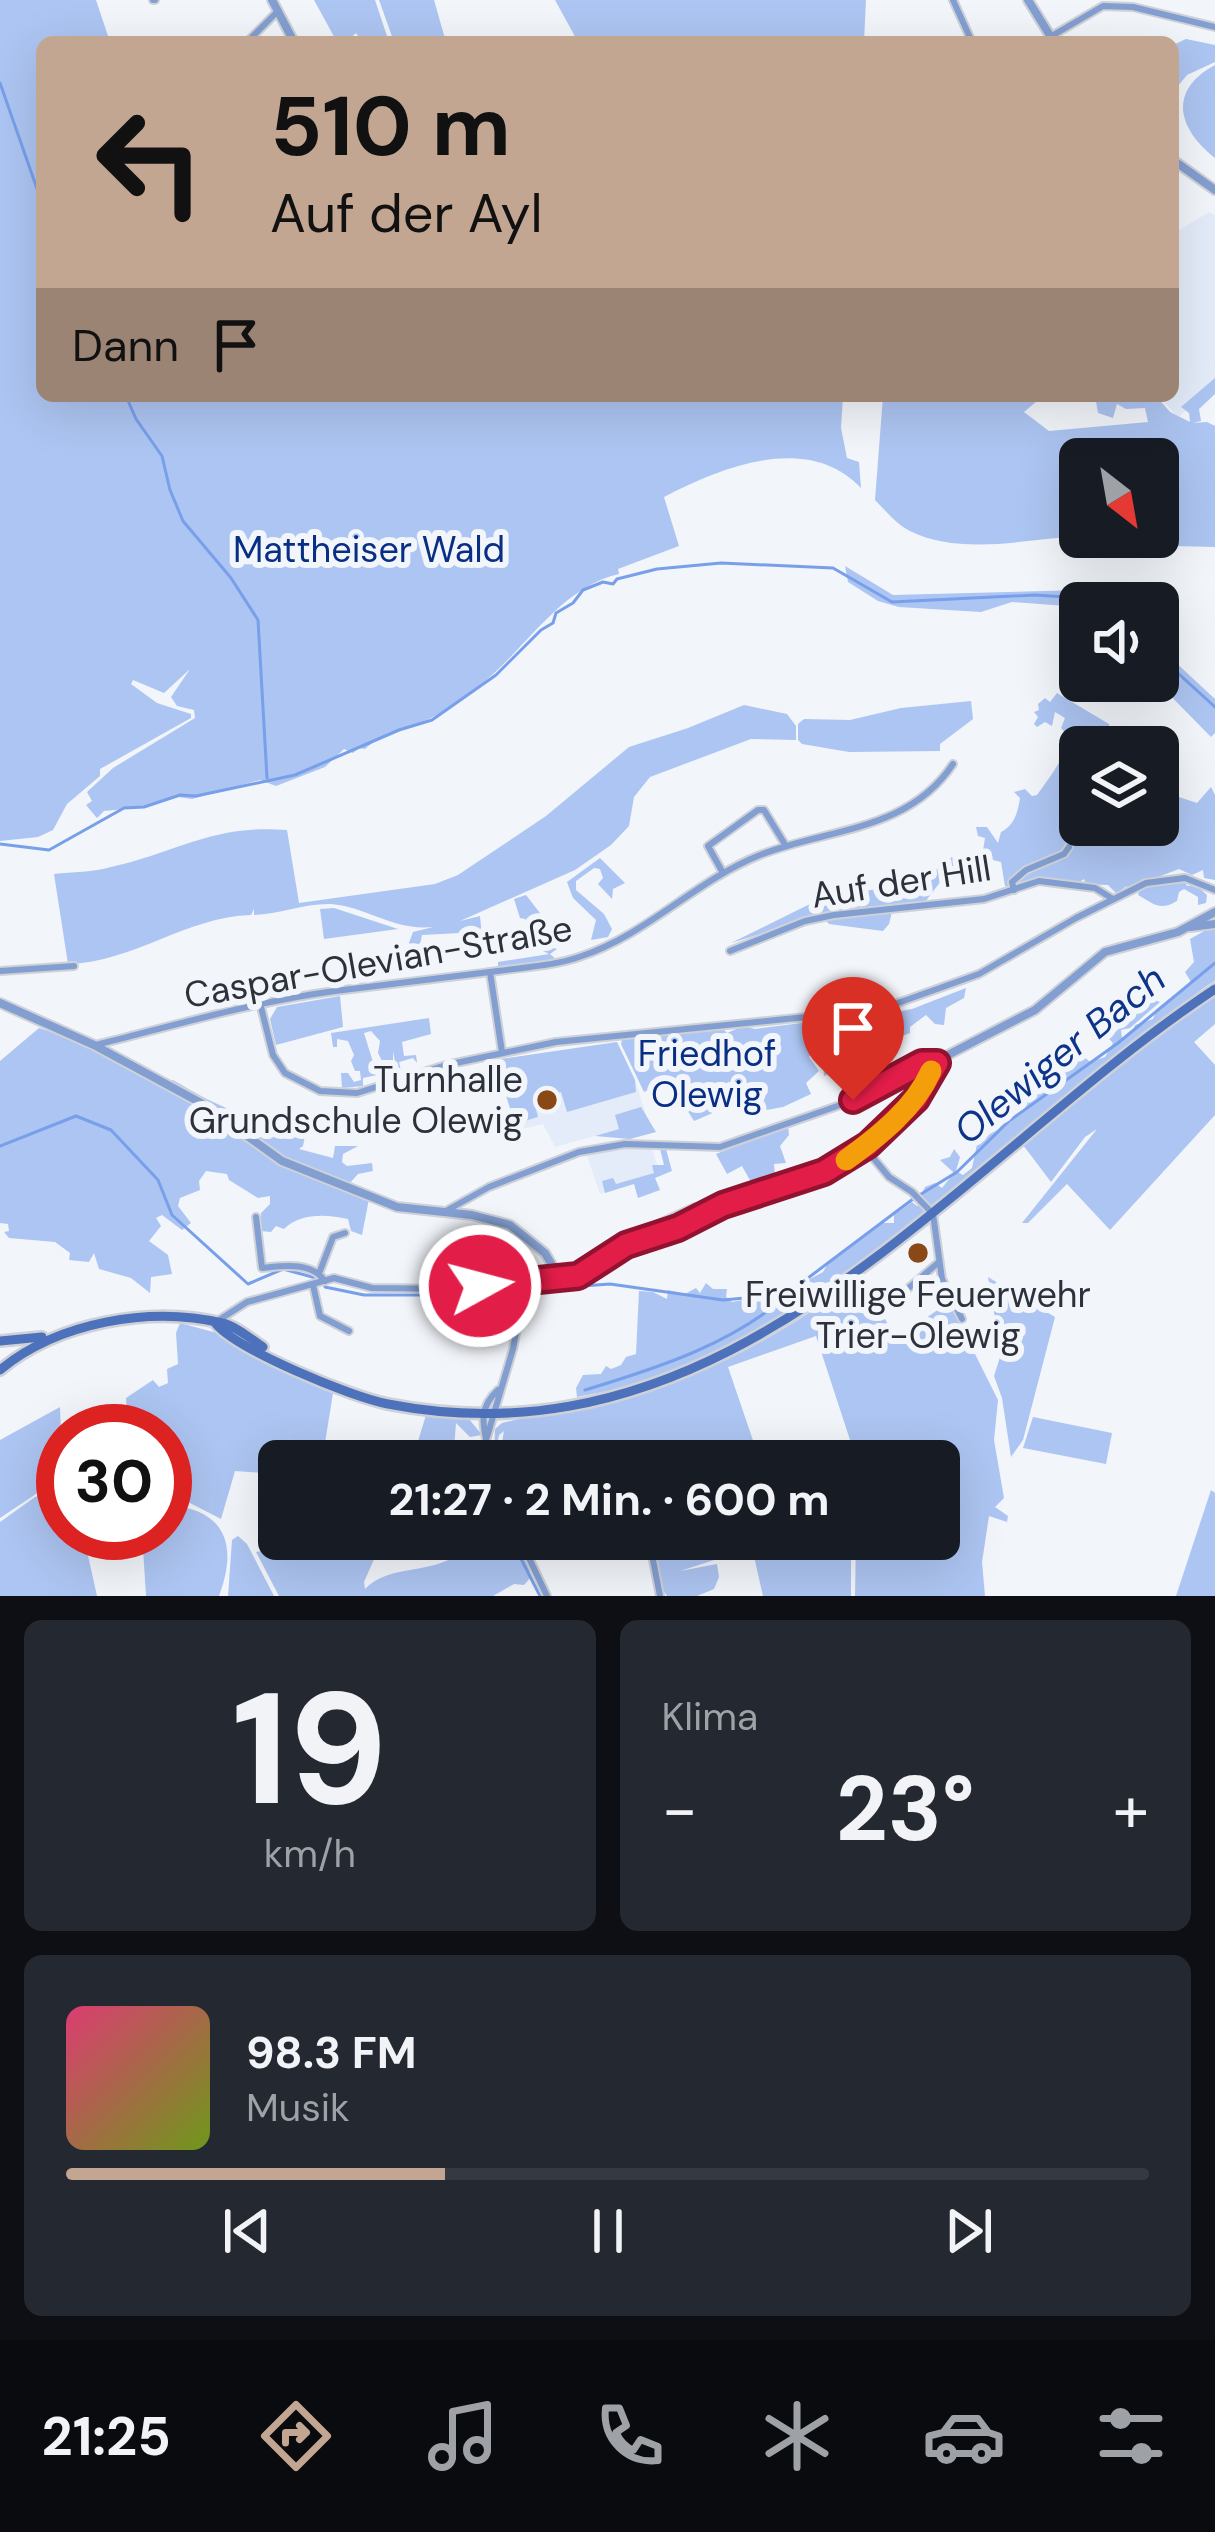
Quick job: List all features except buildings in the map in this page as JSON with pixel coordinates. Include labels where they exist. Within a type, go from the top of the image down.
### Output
[{"type":"main road","points":[[1,1341],[162,1317],[193,1317],[221,1322],[327,1386],[428,1411],[495,1414],[577,1404],[648,1385],[710,1361],[785,1323],[834,1291],[1126,1054],[1215,988]]},
{"type":"main road","points":[[0,1370],[48,1337]]},
{"type":"main road","points":[[1,1341],[15,1358]]},
{"type":"main road","points":[[0,1350],[15,1358]]},
{"type":"street","points":[[272,0],[291,36]]},
{"type":"street","points":[[953,0],[969,36]]},
{"type":"street","points":[[1028,0],[1050,36]]},
{"type":"street","points":[[1056,36],[1102,3],[1215,28]]},
{"type":"street","points":[[253,36],[277,12]]},
{"type":"street","points":[[1179,164],[1215,190]]},
{"type":"street","name":"Caspar-Olevian-Straße","points":[[94,1045],[260,1003],[563,962],[608,947],[723,874],[786,846],[888,818],[930,790],[953,764]]},
{"type":"street","points":[[723,874],[708,846],[758,810],[764,810],[786,846]]},
{"type":"street","name":"Auf der Hill","points":[[1014,890],[1012,882],[1019,874],[1064,854],[1069,847]]},
{"type":"street","points":[[260,1003],[271,1049],[279,1066],[293,1079],[327,1093],[362,1092],[502,1052],[628,1034],[846,1013],[903,1002],[979,974],[1113,899],[1167,878],[1194,880],[1215,890]]},
{"type":"street","name":"Auf der Hill","points":[[730,951],[805,921],[984,899],[1046,880],[1095,888],[1113,899]]},
{"type":"street","points":[[1188,927],[1215,912]]},
{"type":"street","points":[[444,1212],[495,1184],[575,1153],[625,1144],[720,1147],[866,1096],[1042,1005],[1105,952],[1188,927],[1215,924]]},
{"type":"street","points":[[0,971],[74,966]]},
{"type":"street","points":[[490,972],[502,1052]]},
{"type":"street","points":[[0,1003],[94,1045],[201,1103],[282,1161],[397,1207],[510,1225],[543,1250],[552,1265],[551,1278]]},
{"type":"street","points":[[256,1216],[260,1266],[291,1265],[372,1288],[525,1286],[580,1275],[611,1253],[723,1205],[820,1174],[864,1148],[919,1096],[937,1063]]},
{"type":"street","points":[[864,1148],[889,1177],[933,1214],[944,1286],[962,1319]]},
{"type":"street","points":[[638,1241],[644,1229],[695,1207]]},
{"type":"street","points":[[215,1324],[243,1304],[313,1285],[322,1277],[335,1235],[345,1233]]},
{"type":"street","points":[[897,1298],[939,1262]]},
{"type":"street","points":[[313,1285],[320,1316],[349,1331]]},
{"type":"street","points":[[487,1436],[513,1349],[525,1286]]},
{"type":"street","points":[[487,1440],[482,1414],[498,1390]]},
{"type":"street","points":[[530,1560],[548,1596]]},
{"type":"street","points":[[653,1560],[660,1596]]},
{"type":"shaded area","points":[[1209,212],[1215,215],[1215,385],[1178,417],[1164,402],[1179,402],[1179,230]]},
{"type":"shaded area","points":[[617,1042],[648,1121],[555,1147],[543,1124],[517,1130],[502,1083],[501,1059]]},
{"type":"shaded area","points":[[625,1146],[652,1149],[660,1174],[600,1194],[586,1153]]},
{"type":"green space","name":"Mattheiser Wald","points":[[0,0],[96,0],[108,36],[36,36],[36,402],[843,402],[841,428],[847,458],[859,462],[861,488],[840,471],[791,458],[738,466],[664,497],[679,546],[618,569],[619,574],[578,593],[494,673],[435,716],[365,749],[353,753],[344,749],[325,767],[276,786],[260,780],[192,799],[178,797],[146,807],[104,811],[97,818],[86,805],[92,801],[87,792],[113,768],[195,718],[194,710],[177,706],[171,697],[190,669],[164,693],[133,680],[131,684],[157,703],[191,714],[191,718],[100,769],[100,776],[67,804],[53,830],[38,837],[0,841]]},
{"type":"green space","points":[[314,0],[375,0],[387,36],[334,36]]},
{"type":"green space","points":[[379,0],[434,0],[444,36],[392,36]]},
{"type":"green space","points":[[555,0],[866,0],[864,36],[575,36]]},
{"type":"green space","points":[[1186,39],[1215,45],[1215,62],[1187,75],[1179,85],[1179,42]]},
{"type":"green space","points":[[1215,65],[1215,158],[1193,135],[1183,110],[1190,86]]},
{"type":"green space","points":[[1215,378],[1215,394],[1199,409],[1201,421],[1193,423],[1215,426],[1215,547],[1179,546],[1179,438],[1059,438],[1059,538],[994,544],[929,539],[896,521],[875,500],[883,402],[1036,402],[1024,412],[1049,431],[1148,422],[1145,408],[1126,409],[1117,404],[1113,418],[1098,413],[1096,402],[1161,402],[1190,422],[1189,413],[1181,407]]},
{"type":"green space","points":[[845,566],[893,595],[1059,591],[1059,605],[1012,602],[981,612],[899,607],[878,601],[848,582]]},
{"type":"green space","points":[[1179,666],[1215,699],[1211,737],[1177,702]]},
{"type":"green space","points":[[1057,693],[1059,702],[1072,702],[1109,726],[1062,726],[1065,718],[1055,712],[1052,726],[1045,722],[1037,727],[1034,712],[1038,704],[1045,698],[1050,702]]},
{"type":"green space","points":[[971,701],[973,719],[940,744],[940,751],[849,752],[798,740],[798,724],[804,719],[850,720],[901,708]]},
{"type":"green space","points":[[744,705],[787,714],[796,726],[796,740],[751,739],[650,777],[634,797],[629,826],[611,845],[575,870],[460,921],[480,916],[482,937],[475,928],[463,938],[460,933],[422,935],[417,961],[409,943],[413,932],[433,927],[405,926],[344,906],[322,904],[254,915],[254,909],[251,915],[204,923],[115,956],[68,964],[54,874],[104,869],[216,835],[261,829],[287,830],[299,903],[435,884],[458,875],[546,816],[629,747]]},
{"type":"green space","points":[[1059,762],[1059,846],[1179,846],[1179,797],[1197,803],[1211,787],[1215,795],[1215,880],[1204,878],[1203,870],[1192,875],[1179,869],[1142,879],[1139,885],[1117,894],[1108,885],[1086,884],[1084,879],[1076,884],[1044,877],[1023,888],[1005,886],[1001,862],[989,859],[983,851],[985,838],[978,836],[976,827],[987,827],[998,843],[1017,813],[1020,798],[1014,792],[1025,789],[1037,795]]},
{"type":"green space","points":[[952,857],[962,870],[952,880],[941,881],[925,902],[893,908],[883,931],[829,924],[821,916],[731,943],[818,900],[923,880]]},
{"type":"green space","points":[[600,858],[625,883],[613,889],[612,899],[598,884],[603,878],[600,869],[576,881],[576,890],[604,914],[612,929],[608,937],[591,940],[596,920],[573,898],[567,882]]},
{"type":"green space","points":[[1173,880],[1196,885],[1207,895],[1206,903],[1198,905],[1198,897],[1184,889],[1177,901],[1165,906],[1138,895],[1140,888]]},
{"type":"green space","points":[[526,895],[543,917],[543,934],[550,947],[557,949],[550,954],[557,960],[498,967],[498,962],[549,954],[520,918],[514,899]]},
{"type":"green space","points":[[334,908],[398,929],[324,939],[320,909]]},
{"type":"green space","points":[[1215,925],[1215,981],[1034,1123],[858,1271],[738,1343],[639,1385],[577,1397],[583,1375],[601,1374],[606,1366],[621,1365],[636,1354],[639,1291],[667,1299],[668,1290],[685,1294],[696,1288],[700,1293],[706,1283],[713,1289],[727,1289],[726,1297],[732,1302],[791,1287],[823,1272],[883,1223],[894,1223],[894,1215],[912,1202],[923,1204],[925,1187],[935,1183],[942,1188],[954,1173],[940,1160],[950,1157],[954,1149],[960,1157],[956,1171],[963,1175],[972,1168],[977,1144],[1025,1108],[1021,1091],[1025,1085],[1037,1082],[1052,1064],[1063,1068],[1070,1056],[1081,1054],[1090,1062],[1105,1057],[1113,1043],[1109,1039],[1099,1045],[1151,999],[1160,1002],[1130,1028],[1121,1030],[1122,1038],[1135,1025],[1153,1019],[1157,1009],[1191,982],[1185,972],[1194,962],[1190,939]]},
{"type":"green space","points":[[966,988],[964,998],[946,1008],[944,1025],[926,1015],[910,1027],[910,1033],[895,1039],[884,1022],[863,1028],[845,1022],[912,1009]]},
{"type":"green space","points":[[340,996],[343,1027],[276,1045],[270,1019],[277,1007]]},
{"type":"green space","points":[[1215,996],[1215,1024],[1194,1042],[1215,1065],[1215,1115],[1110,1230],[1067,1184],[1028,1223],[1022,1223],[1097,1129],[1085,1137],[1051,1182],[1023,1145],[1152,1039]]},
{"type":"green space","points":[[429,1018],[431,1034],[402,1042],[404,1056],[416,1055],[417,1063],[413,1058],[399,1062],[401,1071],[397,1072],[393,1051],[393,1061],[383,1063],[378,1053],[380,1041],[371,1031],[364,1033],[377,1075],[363,1078],[363,1086],[342,1088],[341,1073],[348,1073],[354,1082],[361,1080],[360,1071],[355,1071],[351,1061],[354,1055],[348,1041],[337,1039],[333,1047],[331,1033]]},
{"type":"green space","name":"Friedhof Olewig","points":[[841,1018],[846,1042],[864,1072],[849,1086],[844,1081],[837,1084],[829,1074],[824,1076],[823,1064],[812,1051],[809,1057],[819,1071],[806,1083],[811,1094],[761,1111],[756,1097],[742,1092],[736,1103],[694,1121],[668,1080],[644,1092],[621,1044],[633,1038],[723,1029],[727,1033],[743,1026],[755,1029]]},
{"type":"green space","points":[[39,1028],[114,1056],[148,1080],[165,1084],[173,1080],[220,1105],[250,1114],[251,1121],[260,1114],[270,1119],[268,1125],[286,1132],[291,1126],[295,1135],[305,1136],[299,1149],[333,1158],[335,1146],[358,1146],[343,1154],[342,1162],[347,1166],[372,1163],[373,1171],[358,1174],[349,1184],[369,1199],[362,1235],[351,1231],[348,1219],[322,1216],[261,1231],[261,1213],[270,1204],[270,1196],[258,1198],[227,1174],[206,1171],[199,1181],[200,1190],[180,1198],[178,1206],[191,1223],[182,1230],[162,1215],[156,1218],[161,1226],[149,1241],[168,1255],[172,1274],[151,1277],[150,1293],[131,1278],[99,1269],[94,1253],[89,1262],[69,1260],[70,1253],[55,1242],[9,1238],[4,1232],[9,1231],[8,1224],[0,1223],[0,1061]]},
{"type":"green space","points":[[617,1042],[636,1092],[567,1112],[561,1092],[533,1098],[538,1117],[515,1124],[502,1083],[501,1059]]},
{"type":"green space","points":[[641,1107],[656,1132],[630,1139],[595,1136],[619,1129],[615,1115]]},
{"type":"green space","points":[[788,1126],[789,1135],[780,1146],[786,1163],[774,1164],[775,1175],[751,1182],[742,1166],[727,1174],[716,1154]]},
{"type":"green space","points":[[660,1149],[666,1149],[672,1171],[655,1178],[660,1190],[638,1198],[634,1184],[605,1193],[602,1181],[613,1178],[616,1184],[654,1173],[652,1165],[664,1165]]},
{"type":"green space","points":[[988,1277],[1055,1317],[1023,1440],[1011,1457],[994,1376],[1001,1354]]},
{"type":"green space","points":[[860,1280],[897,1338],[949,1302],[998,1400],[994,1440],[1004,1498],[995,1507],[1008,1516],[1007,1522],[989,1516],[982,1562],[985,1596],[855,1596],[856,1560],[960,1560],[960,1440],[850,1440],[816,1336],[728,1367],[753,1440],[502,1440],[504,1431],[495,1440],[495,1429],[502,1423],[690,1375],[798,1320]]},
{"type":"green space","points":[[180,1323],[217,1333],[333,1393],[325,1440],[258,1440],[258,1473],[235,1471],[221,1519],[192,1504],[192,1404],[126,1404],[126,1398],[153,1380],[159,1387],[168,1383],[167,1369],[178,1364]]},
{"type":"green space","points":[[426,1415],[469,1419],[482,1435],[470,1437],[456,1423],[455,1440],[418,1440]]},
{"type":"green space","points":[[1033,1417],[1112,1433],[1106,1464],[1023,1448]]},
{"type":"green space","points":[[36,1420],[36,1494],[0,1518],[0,1440]]},
{"type":"green space","points":[[1211,1490],[1215,1493],[1215,1596],[1176,1596]]},
{"type":"green space","points":[[35,1497],[36,1560],[89,1560],[97,1596],[0,1596],[0,1522]]},
{"type":"green space","points":[[192,1510],[213,1521],[226,1545],[219,1596],[146,1596],[144,1560],[192,1560]]},
{"type":"green space","points":[[238,1536],[247,1544],[274,1596],[228,1596],[232,1540]]},
{"type":"green space","points":[[260,1560],[374,1560],[365,1589],[387,1575],[448,1560],[527,1560],[531,1577],[524,1585],[514,1584],[493,1596],[279,1596]]},
{"type":"green space","points":[[655,1560],[714,1560],[680,1571],[717,1564],[714,1589],[697,1596],[667,1596],[659,1584]]},
{"type":"green space","points":[[755,1560],[851,1560],[851,1596],[763,1596]]},
{"type":"waterway","points":[[0,83],[36,186]]},
{"type":"waterway","points":[[129,402],[162,456],[183,521],[231,578],[258,620],[267,778]]},
{"type":"waterway","points":[[0,844],[49,850],[124,808],[295,775],[432,720],[496,675],[583,590],[657,569],[721,563],[833,568],[892,602],[1059,597]]},
{"type":"waterway","points":[[1179,674],[1215,707]]},
{"type":"waterway","name":"Olewiger Bach","points":[[325,1287],[364,1295],[458,1295],[610,1284],[723,1300],[768,1296],[796,1287],[913,1199],[957,1172],[1009,1121],[1118,1043],[1215,963]]},
{"type":"waterway","name":"Olewiger Bach","points":[[0,1146],[76,1116],[111,1130],[158,1180],[172,1215],[248,1284],[283,1269],[316,1278]]},
{"type":"waterway","points":[[585,1390],[668,1363],[721,1339],[792,1291]]},
{"type":"waterway","points":[[522,1560],[540,1596]]},
{"type":"slow traffic","points":[[846,1160],[871,1143],[919,1096],[931,1071]]},
{"type":"place","name":"Turnhalle Grundschule Olewig","points":[[547,1100]]},
{"type":"place","name":"Freiwillige Feuerwehr Trier-Olewig","points":[[918,1253]]},
{"type":"route","points":[[480,1286],[578,1276],[626,1245],[678,1228],[723,1205],[824,1172],[868,1145],[916,1099],[937,1063],[922,1063],[853,1100]]}]
